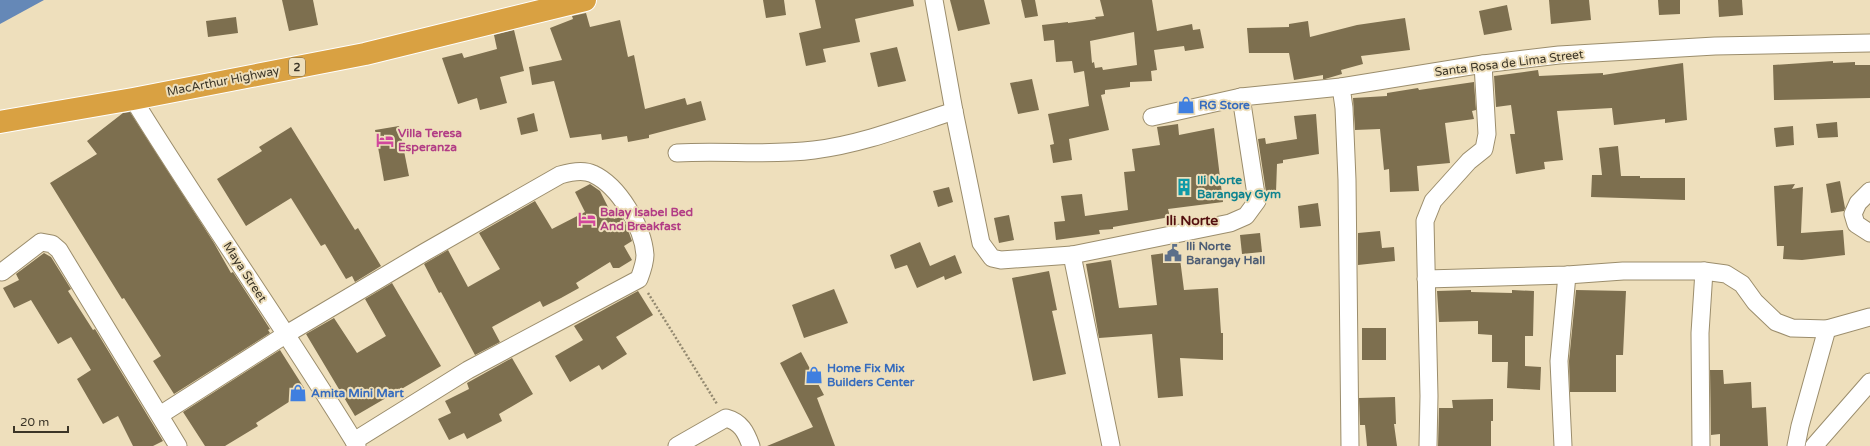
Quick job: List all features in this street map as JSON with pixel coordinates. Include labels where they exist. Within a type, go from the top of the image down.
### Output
[{"type":"highway","name":"MacArthur Highway","points":[[0,122],[365,54],[585,0]]},
{"type":"street","points":[[934,0],[954,111],[981,243],[992,258],[1001,260],[1072,255],[1230,223],[1246,216],[1257,201],[1240,97]]},
{"type":"street","name":"Santa Rosa de Lima Street","points":[[1152,117],[1240,97],[1341,87],[1483,64],[1559,55],[1715,46],[1870,43]]},
{"type":"street","points":[[1428,446],[1429,396],[1425,221],[1433,201],[1465,165],[1484,149],[1487,127],[1483,64]]},
{"type":"street","points":[[1341,87],[1344,108],[1347,180],[1350,446]]},
{"type":"street","name":"Maya Street","points":[[134,98],[178,173],[355,443]]},
{"type":"street","points":[[677,153],[712,151],[757,153],[814,150],[861,141],[954,111]]},
{"type":"street","points":[[160,415],[285,335],[425,252],[560,175],[574,171],[593,173],[606,182],[618,195],[638,226],[645,256],[639,279],[468,370],[355,443]]},
{"type":"street","points":[[1870,191],[1858,203],[1853,214],[1856,224],[1870,233]]},
{"type":"street","points":[[2,272],[41,242],[47,242],[56,247],[178,446]]},
{"type":"street","points":[[1072,255],[1112,446]]},
{"type":"street","points":[[1426,278],[1567,275],[1623,271],[1704,271],[1726,274],[1742,284],[1755,302],[1776,322],[1792,328],[1827,329],[1870,317]]},
{"type":"street","points":[[1701,446],[1700,333],[1704,271]]},
{"type":"street","points":[[1563,446],[1559,361],[1567,275]]},
{"type":"street","points":[[1796,446],[1800,426],[1827,329]]},
{"type":"street","points":[[1814,446],[1870,382]]},
{"type":"street","points":[[677,446],[726,418],[734,420],[745,430],[751,446]]},
{"type":"path","points":[[639,279],[726,418]]},
{"type":"water","points":[[0,0],[44,0],[0,24]]},
{"type":"building","points":[[282,0],[313,0],[318,25],[289,31]]},
{"type":"building","points":[[763,0],[784,0],[786,15],[766,18]]},
{"type":"building","points":[[815,0],[913,0],[914,6],[855,19],[860,42],[823,49],[826,62],[806,66],[799,33],[821,28]]},
{"type":"building","points":[[950,0],[984,0],[990,24],[958,31]]},
{"type":"building","points":[[1021,0],[1035,0],[1038,16],[1025,18]]},
{"type":"building","points":[[1100,0],[1152,0],[1157,31],[1192,24],[1193,30],[1200,29],[1204,48],[1185,51],[1184,46],[1154,50],[1157,70],[1151,71],[1152,81],[1130,82],[1130,87],[1105,90],[1105,94],[1101,95],[1109,130],[1069,139],[1072,160],[1053,163],[1050,145],[1054,144],[1048,114],[1089,106],[1084,71],[1074,73],[1072,61],[1056,62],[1054,40],[1044,41],[1042,25],[1096,19],[1095,17],[1104,16]],"holes":[[[1134,32],[1137,65],[1103,70],[1102,67],[1095,68],[1094,62],[1092,63],[1090,41]]]},
{"type":"building","points":[[1549,0],[1589,0],[1591,20],[1551,24]]},
{"type":"building","points":[[1658,0],[1680,0],[1680,14],[1659,15]]},
{"type":"building","points":[[1718,0],[1742,0],[1743,15],[1719,17]]},
{"type":"building","points":[[1507,5],[1512,30],[1484,35],[1479,11]]},
{"type":"building","points":[[586,13],[590,27],[620,20],[628,57],[634,55],[645,109],[685,98],[687,105],[701,101],[706,120],[649,135],[649,138],[628,142],[627,136],[602,140],[601,134],[570,138],[554,81],[532,85],[529,67],[562,60],[550,28],[573,19],[572,16]]},
{"type":"building","points":[[236,17],[238,33],[208,37],[206,21]]},
{"type":"building","points":[[1405,18],[1410,50],[1361,56],[1363,64],[1341,70],[1342,74],[1325,79],[1323,79],[1323,75],[1294,80],[1289,53],[1249,53],[1247,28],[1289,27],[1289,24],[1308,21],[1310,37],[1357,25]]},
{"type":"building","points":[[514,30],[524,71],[500,77],[507,103],[480,110],[477,98],[458,104],[442,58],[462,53],[464,58],[497,49],[494,35]]},
{"type":"building","points":[[897,47],[906,81],[878,87],[870,53]]},
{"type":"building","points":[[1833,61],[1833,63],[1855,62],[1855,65],[1870,65],[1870,98],[1774,100],[1773,65]]},
{"type":"building","points":[[1683,63],[1687,120],[1665,123],[1665,119],[1614,125],[1612,108],[1557,111],[1563,160],[1544,162],[1545,169],[1516,174],[1510,134],[1515,134],[1511,105],[1496,107],[1494,76],[1538,70],[1539,76],[1603,73],[1603,75]]},
{"type":"building","points":[[1032,79],[1039,110],[1018,114],[1010,83]]},
{"type":"building","points":[[1474,82],[1476,110],[1472,111],[1474,119],[1445,123],[1450,163],[1417,166],[1419,191],[1390,192],[1389,169],[1384,170],[1380,129],[1355,130],[1353,98],[1387,96],[1387,93],[1418,88],[1419,90]]},
{"type":"building","points":[[130,112],[214,243],[231,273],[233,272],[270,329],[268,330],[270,333],[174,394],[153,361],[161,356],[124,298],[122,299],[50,183],[97,154],[87,141],[123,113]]},
{"type":"building","points":[[534,113],[538,131],[521,135],[517,118]]},
{"type":"building","points":[[1316,114],[1319,154],[1283,160],[1283,163],[1277,164],[1276,192],[1266,192],[1258,139],[1265,138],[1266,144],[1297,139],[1294,116]]},
{"type":"building","points":[[1837,122],[1838,137],[1818,138],[1816,124]]},
{"type":"building","points":[[1178,124],[1179,135],[1214,128],[1223,202],[1168,209],[1170,217],[1113,227],[1113,229],[1099,230],[1100,234],[1056,240],[1054,222],[1065,221],[1061,196],[1082,194],[1085,216],[1128,210],[1124,172],[1135,171],[1132,149],[1160,145],[1157,127]]},
{"type":"building","points":[[399,126],[409,176],[384,181],[375,130]]},
{"type":"building","points":[[1793,126],[1794,145],[1776,147],[1774,128]]},
{"type":"building","points":[[291,127],[355,230],[358,228],[381,266],[355,282],[352,276],[346,279],[325,244],[321,246],[291,198],[246,226],[217,179],[262,151],[259,147]]},
{"type":"building","points":[[1618,146],[1621,176],[1640,176],[1640,178],[1685,178],[1685,200],[1591,197],[1592,175],[1602,175],[1599,148]]},
{"type":"building","points":[[1840,181],[1845,208],[1844,211],[1831,213],[1826,184]]},
{"type":"building","points":[[590,184],[600,191],[614,219],[621,216],[626,225],[632,241],[624,246],[632,260],[619,268],[613,268],[610,262],[576,283],[579,288],[561,298],[543,307],[540,301],[492,327],[500,342],[475,355],[424,264],[448,250],[468,287],[500,269],[479,233],[535,201],[552,229],[585,212],[575,192]]},
{"type":"building","points":[[1795,184],[1792,189],[1803,187],[1801,233],[1843,230],[1845,255],[1802,260],[1783,259],[1784,246],[1777,246],[1774,186]]},
{"type":"building","points":[[949,187],[953,202],[938,207],[933,191]]},
{"type":"building","points":[[1318,203],[1321,226],[1300,228],[1298,206]]},
{"type":"building","points":[[1009,215],[1014,240],[999,243],[994,218]]},
{"type":"building","points":[[1380,231],[1382,248],[1394,247],[1395,261],[1358,265],[1358,233]]},
{"type":"building","points":[[1260,233],[1262,252],[1242,254],[1240,235]]},
{"type":"building","points":[[920,242],[930,266],[955,255],[962,273],[945,280],[944,276],[917,288],[907,265],[895,269],[890,255]]},
{"type":"building","points":[[1179,251],[1184,290],[1218,288],[1221,333],[1223,333],[1223,360],[1180,358],[1183,396],[1158,398],[1152,334],[1099,338],[1086,264],[1111,260],[1119,308],[1157,305],[1151,255]]},
{"type":"building","points":[[44,253],[51,257],[71,289],[68,291],[93,330],[95,329],[163,441],[153,446],[133,446],[118,416],[103,424],[77,379],[91,370],[71,337],[58,344],[31,300],[14,308],[3,288],[19,280],[16,274]]},
{"type":"building","points":[[1049,271],[1057,310],[1052,311],[1066,374],[1033,381],[1012,278]]},
{"type":"building","points":[[392,283],[441,366],[355,416],[306,334],[334,318],[357,353],[386,336],[365,299]]},
{"type":"building","points":[[834,289],[848,323],[804,338],[792,305]]},
{"type":"building","points":[[1471,290],[1471,292],[1512,293],[1512,290],[1534,291],[1533,336],[1525,336],[1525,366],[1541,367],[1540,390],[1507,388],[1508,362],[1492,362],[1492,335],[1478,334],[1478,321],[1439,322],[1437,291]]},
{"type":"building","points":[[1576,290],[1626,291],[1623,355],[1616,355],[1616,392],[1570,392],[1569,361]]},
{"type":"building","points":[[638,291],[653,315],[616,337],[627,354],[602,370],[599,365],[570,382],[555,356],[583,340],[574,326]]},
{"type":"building","points":[[1362,328],[1386,328],[1386,360],[1362,360]]},
{"type":"building","points":[[280,350],[306,391],[256,423],[258,426],[225,446],[205,446],[183,412]]},
{"type":"building","points":[[801,352],[824,395],[817,398],[835,446],[767,446],[813,427],[780,363]]},
{"type":"building","points":[[512,358],[533,394],[499,414],[502,421],[467,439],[464,433],[449,440],[438,419],[451,413],[445,401],[469,389],[467,383]]},
{"type":"building","points":[[1710,370],[1723,370],[1724,384],[1751,382],[1752,408],[1766,407],[1768,446],[1720,446],[1720,434],[1711,435]]},
{"type":"building","points":[[1395,397],[1396,424],[1394,424],[1397,446],[1367,446],[1365,425],[1360,425],[1359,398]]},
{"type":"building","points":[[1493,399],[1491,446],[1438,446],[1439,408],[1453,408],[1452,400]]},
{"type":"place","name":"RG Store","points":[[1186,105]]},
{"type":"place","name":"Villa Teresa Esperanza","points":[[385,140]]},
{"type":"place","name":"Ili Norte Barangay Gym","points":[[1184,187]]},
{"type":"place","name":"Balay Isabel Bed And Breakfast","points":[[587,219]]},
{"type":"place","name":"Ili Norte Barangay Hall","points":[[1173,253]]},
{"type":"place","name":"Home Fix Mix Builders Center","points":[[814,375]]},
{"type":"place","name":"Amita Mini Mart","points":[[298,393]]},
{"type":"district","name":"Ili Norte","points":[[1192,220]]}]
